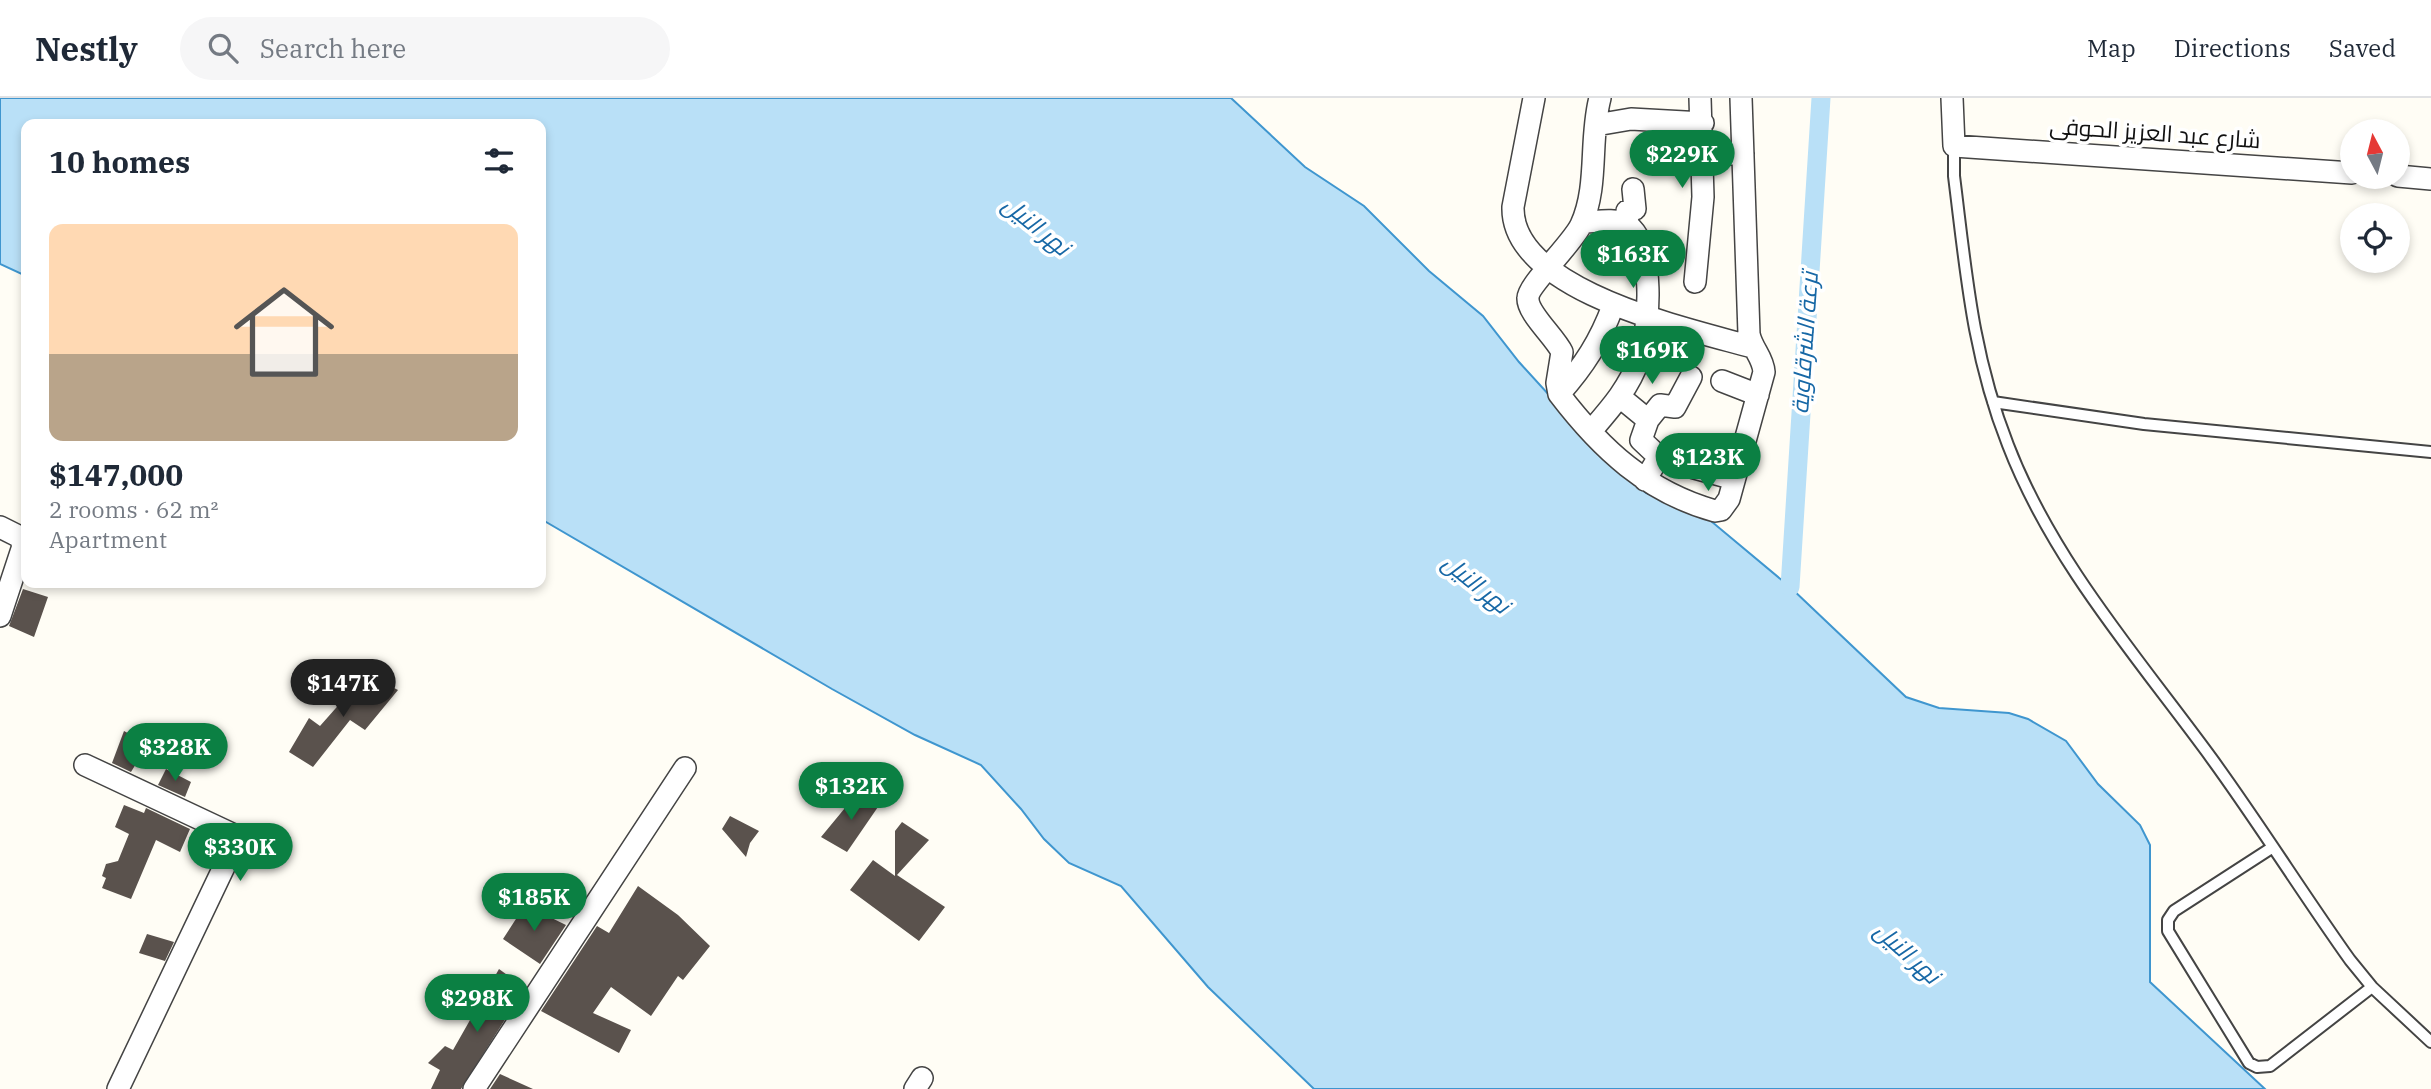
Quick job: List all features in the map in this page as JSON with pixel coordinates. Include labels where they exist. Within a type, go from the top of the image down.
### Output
[{"type":"street","points":[[1534,98],[1512,221],[1524,245],[1549,268],[1583,291],[1613,306],[1752,347]]},
{"type":"street","points":[[1600,98],[1589,198],[1583,222],[1572,242],[1530,292],[1529,305],[1562,352],[1557,383],[1559,394],[1604,447],[1645,480],[1685,502],[1721,510],[1734,479],[1764,372],[1763,362],[1752,347],[1749,334],[1741,98]]},
{"type":"street","points":[[1695,282],[1703,154],[1700,98]]},
{"type":"street","points":[[1952,98],[1954,146]]},
{"type":"street","points":[[1596,125],[1666,119],[1703,123]]},
{"type":"street","name":"شارع عبد العزيز الحوفى","points":[[1954,146],[2340,172]]},
{"type":"street","points":[[1703,154],[1743,154]]},
{"type":"street","points":[[2410,177],[2431,179]]},
{"type":"street","points":[[1591,431],[1620,397],[1640,359],[1648,317],[1643,254],[1628,226],[1627,211],[1635,209],[1633,189]]},
{"type":"street","points":[[1583,222],[1620,222],[1628,226]]},
{"type":"street","points":[[1559,394],[1583,367],[1601,337],[1613,306]]},
{"type":"street","points":[[1645,480],[1659,457],[1641,440],[1648,420],[1660,405],[1675,407],[1691,377]]},
{"type":"street","points":[[1722,381],[1758,395]]},
{"type":"street","points":[[1620,397],[1648,420]]},
{"type":"street","points":[[1693,468],[1734,479]]},
{"type":"street","points":[[0,527],[15,532],[21,539]]},
{"type":"street","points":[[0,615],[21,553]]},
{"type":"street","points":[[85,765],[232,834],[234,839],[234,846],[118,1089]]},
{"type":"street","points":[[474,1089],[685,768]]},
{"type":"lane","points":[[1954,146],[1954,176],[1974,337],[2008,446],[2030,495],[2099,607],[2372,987],[2431,1042]]},
{"type":"lane","points":[[1993,402],[2158,425],[2431,452]]},
{"type":"lane","points":[[2273,847],[2174,911],[2168,920],[2168,930],[2249,1063],[2257,1067],[2270,1066],[2372,987]]},
{"type":"water","name":"نهر النيل","points":[[0,98],[1231,98],[1305,167],[1364,206],[1429,271],[1483,316],[1519,362],[1601,452],[1646,493],[1705,516],[1790,587],[1906,697],[1939,708],[2009,713],[2028,719],[2066,741],[2098,784],[2140,825],[2150,845],[2150,982],[2265,1089],[1314,1089],[1208,987],[1121,886],[1069,863],[1044,839],[981,765],[915,735],[832,689],[546,522],[546,119],[21,119],[21,274],[0,264]]},
{"type":"building","points":[[23,589],[48,597],[34,637],[9,626]]},
{"type":"building","points":[[366,674],[398,690],[365,730],[350,720],[313,767],[289,752],[309,718],[320,726]]},
{"type":"building","points":[[124,731],[148,744],[131,772],[112,763]]},
{"type":"building","points":[[166,769],[191,782],[185,797],[158,785]]},
{"type":"building","points":[[859,791],[880,804],[847,852],[821,837]]},
{"type":"building","points":[[124,805],[144,813],[146,808],[190,829],[180,852],[156,840],[131,899],[102,888],[106,878],[102,876],[106,864],[118,861],[129,834],[115,827]]},
{"type":"building","points":[[730,816],[759,831],[750,843],[746,857],[722,829]]},
{"type":"building","points":[[902,822],[929,840],[897,875],[945,907],[919,941],[850,890],[873,860],[895,876],[895,831]]},
{"type":"building","points":[[638,886],[678,915],[710,946],[683,980],[678,976],[651,1016],[611,987],[593,1013],[631,1030],[619,1053],[541,1011],[597,926],[609,933]]},
{"type":"building","points":[[525,905],[566,925],[540,964],[503,939]]},
{"type":"building","points":[[147,934],[174,942],[165,961],[139,953]]},
{"type":"building","points":[[499,969],[525,988],[461,1089],[431,1089],[440,1070],[428,1063],[445,1046],[453,1050]]},
{"type":"building","points":[[500,1074],[533,1089],[490,1089]]},
{"type":"waterway","name":"ترعة الشرقاوية","points":[[1790,587],[1821,98]]}]
